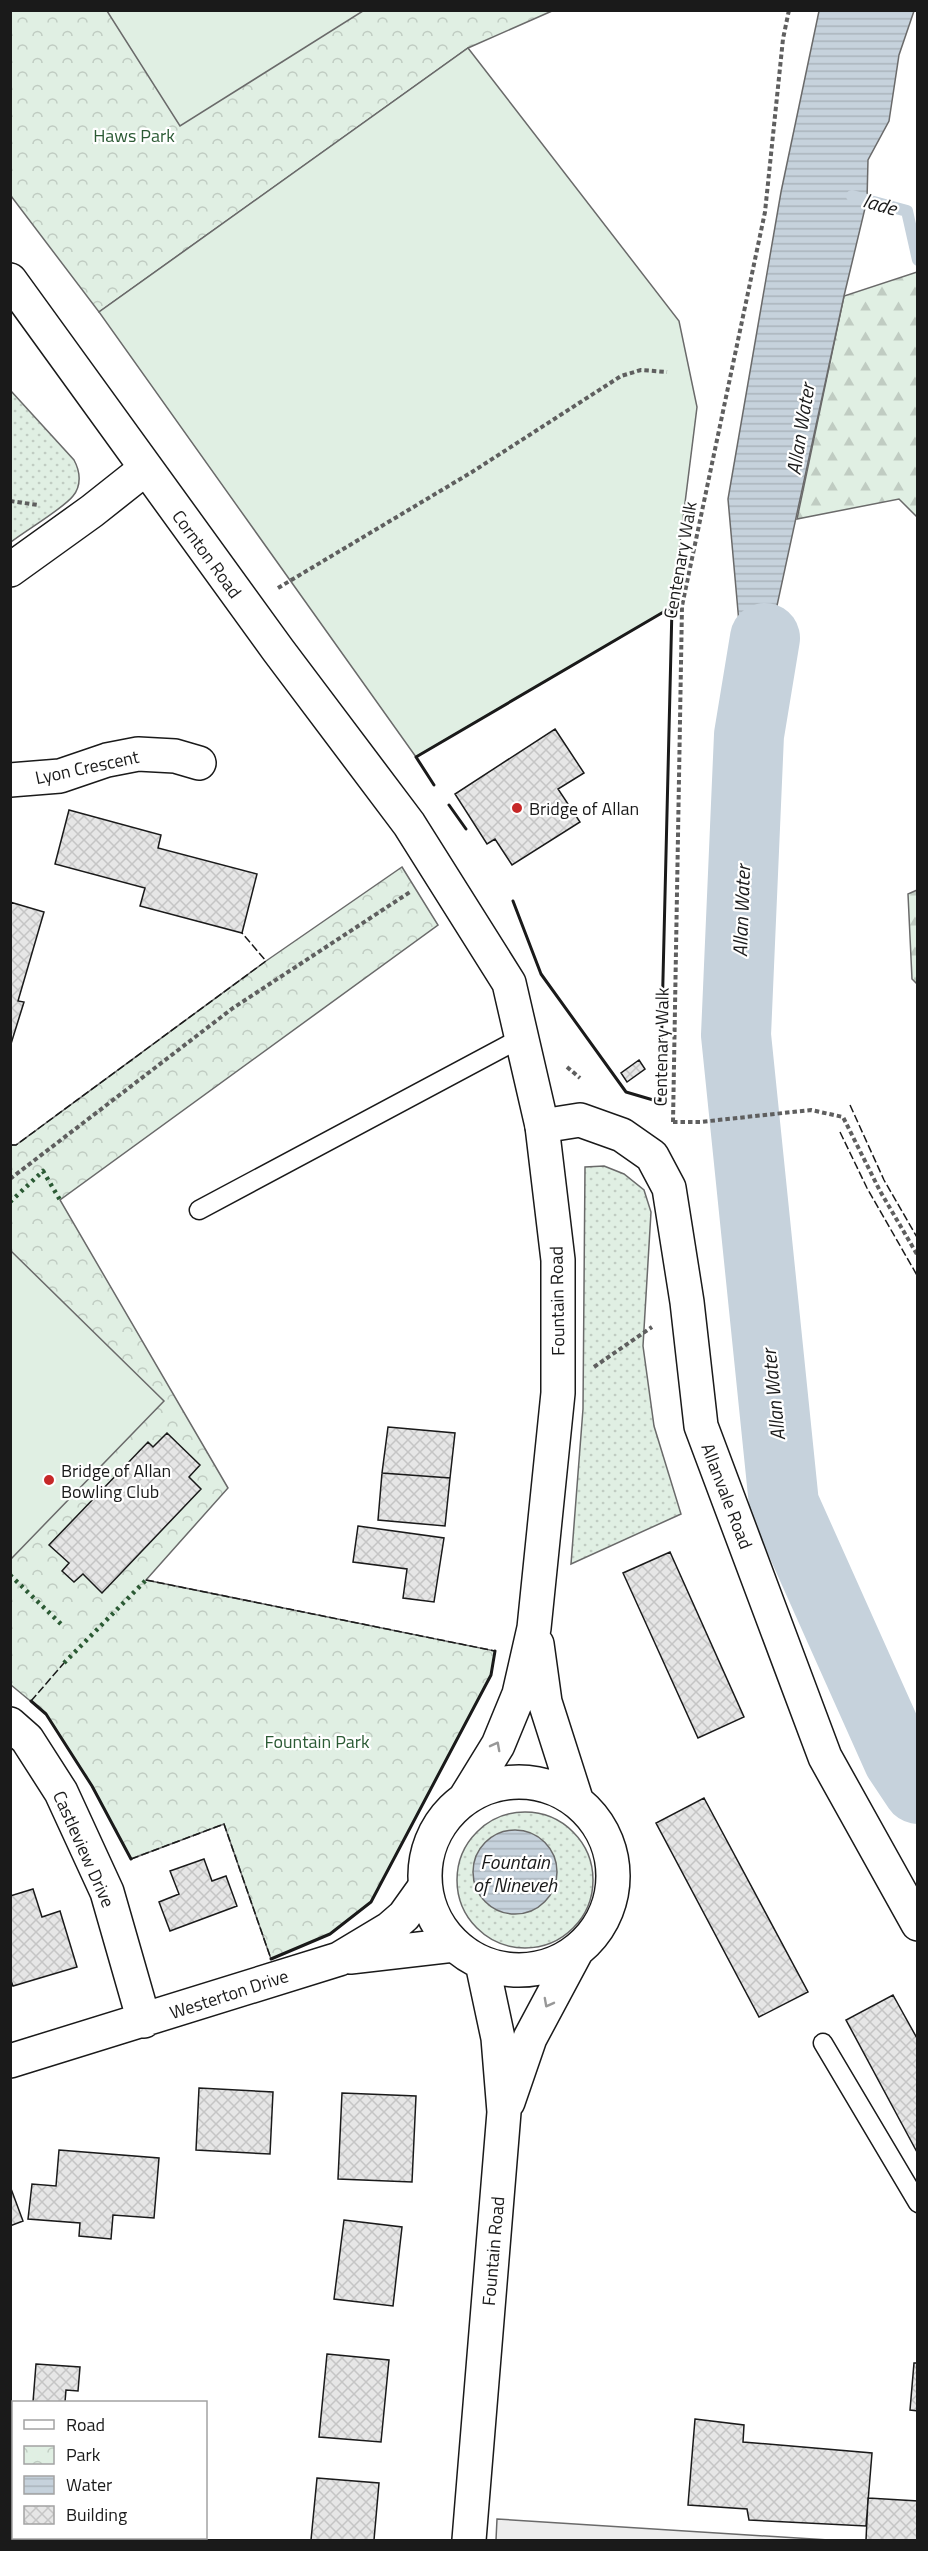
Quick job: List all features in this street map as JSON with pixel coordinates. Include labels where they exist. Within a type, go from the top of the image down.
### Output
[{"type":"main road","name":"Cornton Road","points":[[10,280],[246,607],[409,824]]},
{"type":"main road","points":[[10,570],[92,512],[145,469]]},
{"type":"main road","name":"Lyon Crescent","points":[[10,780],[60,776],[107,760],[138,754],[175,756],[199,763]]},
{"type":"main road","name":"Fountain Road","points":[[409,824],[509,983],[542,1126],[558,1260],[558,1393],[534,1628],[519,1694],[498,1745],[466,1797]]},
{"type":"main road","name":"Allanvale Road","points":[[542,1126],[580,1120],[622,1135],[652,1156],[669,1188],[687,1302],[701,1426],[825,1757],[918,1924]]},
{"type":"main road","points":[[534,1628],[545,1702],[576,1799]]},
{"type":"main road","name":"Castleview Drive","points":[[10,1724],[27,1739],[61,1792],[107,1892],[144,2021]]},
{"type":"main road","points":[[504,2112],[530,2038],[576,1952],[597,1930],[601,1922],[609,1904],[614,1875],[609,1846],[596,1820],[576,1799],[550,1786],[521,1781],[492,1784],[466,1797],[446,1814],[432,1836],[424,1862],[424,1888],[434,1919],[454,1945],[482,1963],[505,1970],[531,1970],[554,1964],[576,1952]]},
{"type":"main road","name":"Westerton Drive","points":[[10,2061],[339,1959],[388,1929],[404,1916],[424,1888]]},
{"type":"main road","points":[[339,1959],[454,1945]]},
{"type":"main road","name":"Fountain Road","points":[[469,2541],[504,2112],[498,2038],[482,1963]]},
{"type":"lane","points":[[199,1210],[522,1038]]},
{"type":"lane","points":[[824,2043],[918,2203]]},
{"type":"path","name":"Centenary Walk","points":[[789,10],[783,39],[765,212],[682,606],[673,1122],[700,1122],[811,1110],[843,1117],[880,1191],[918,1256]]},
{"type":"path","points":[[246,607],[472,472],[621,376],[641,370],[667,372]]},
{"type":"path","points":[[10,1179],[233,1008],[440,872]]},
{"type":"path","points":[[558,1393],[687,1302]]},
{"type":"green space","name":"Haws Park","points":[[11,11],[552,11],[468,48],[99,312],[11,196]]},
{"type":"green space","points":[[107,11],[363,11],[180,126]]},
{"type":"green space","points":[[468,48],[679,321],[697,407],[672,607],[416,757],[99,312]]},
{"type":"green space","points":[[917,272],[917,517],[899,499],[797,519],[844,296]]},
{"type":"green space","points":[[11,391],[74,460],[79,478],[76,492],[68,501],[11,542]]},
{"type":"green space","name":"Fountain Park","points":[[402,867],[438,925],[60,1200],[228,1488],[146,1580],[495,1651],[491,1675],[371,1902],[330,1934],[271,1959],[224,1824],[131,1859],[92,1786],[46,1714],[11,1685],[11,1145],[16,1145],[266,961]]},
{"type":"green space","points":[[918,890],[917,984],[912,979],[908,894]]},
{"type":"green space","points":[[604,1166],[624,1174],[644,1190],[651,1212],[643,1346],[654,1426],[681,1514],[571,1564],[583,1409],[585,1167]]},
{"type":"green space","name":"Bridge of Allan Bowling Club","points":[[11,1251],[164,1401],[10,1559]]},
{"type":"green space","points":[[525,1812],[551,1817],[563,1823],[573,1832],[582,1842],[588,1854],[593,1880],[588,1906],[582,1918],[573,1928],[563,1937],[551,1943],[525,1948],[499,1943],[487,1937],[477,1928],[468,1918],[462,1906],[457,1880],[462,1854],[468,1842],[477,1832],[487,1823],[499,1817]]},
{"type":"shaded area","points":[[497,2519],[829,2540],[496,2540]]},
{"type":"water","points":[[819,11],[914,11],[899,55],[889,121],[868,160],[867,200],[749,735],[728,499],[781,192]]},
{"type":"water","name":"Fountain of Nineveh","points":[[515,1830],[531,1833],[545,1842],[554,1856],[557,1872],[554,1888],[545,1902],[531,1911],[515,1914],[499,1911],[485,1902],[476,1888],[473,1872],[476,1856],[485,1842],[499,1833]]},
{"type":"building","name":"Bridge of Allan","points":[[555,729],[584,773],[558,789],[580,822],[512,865],[495,839],[487,844],[455,794]]},
{"type":"building","points":[[69,810],[161,835],[158,848],[257,874],[242,933],[140,906],[145,888],[55,864]]},
{"type":"building","points":[[10,902],[44,912],[18,1001],[24,1002],[10,1047]]},
{"type":"building","points":[[639,1060],[645,1069],[627,1082],[621,1073]]},
{"type":"building","points":[[388,1427],[455,1433],[450,1478],[382,1473]]},
{"type":"building","name":"Bridge of Allan Bowling Club","points":[[167,1433],[200,1465],[189,1477],[201,1489],[102,1593],[83,1574],[74,1582],[62,1571],[69,1563],[49,1545],[148,1442],[153,1447]]},
{"type":"building","points":[[382,1473],[450,1478],[445,1526],[378,1520]]},
{"type":"building","points":[[358,1526],[444,1538],[434,1602],[403,1598],[407,1569],[353,1562]]},
{"type":"building","points":[[670,1552],[744,1717],[698,1738],[623,1573]]},
{"type":"building","points":[[704,1798],[808,1992],[759,2017],[656,1823]]},
{"type":"building","points":[[204,1859],[212,1881],[226,1876],[237,1906],[170,1931],[159,1902],[179,1894],[170,1871]]},
{"type":"building","points":[[33,1889],[42,1917],[60,1911],[77,1967],[13,1986],[10,1978],[10,1896]]},
{"type":"building","points":[[893,1995],[918,2040],[918,2154],[846,2020]]},
{"type":"building","points":[[199,2088],[273,2092],[270,2154],[196,2150]]},
{"type":"building","points":[[342,2093],[416,2096],[412,2182],[338,2179]]},
{"type":"building","points":[[59,2150],[159,2158],[154,2218],[113,2215],[111,2239],[79,2236],[80,2223],[28,2219],[32,2184],[56,2186]]},
{"type":"building","points":[[10,2186],[23,2221],[10,2226]]},
{"type":"building","points":[[344,2220],[402,2227],[393,2306],[334,2299]]},
{"type":"building","points":[[327,2354],[389,2360],[381,2442],[319,2437]]},
{"type":"building","points":[[914,2363],[918,2363],[918,2411],[910,2410]]},
{"type":"building","points":[[36,2364],[80,2367],[78,2391],[66,2390],[65,2401],[33,2401]]},
{"type":"building","points":[[10,2406],[12,2406],[12,2505],[10,2505]]},
{"type":"building","points":[[695,2419],[744,2425],[743,2442],[872,2453],[866,2526],[749,2520],[747,2509],[688,2505]]},
{"type":"building","points":[[317,2478],[379,2483],[374,2540],[311,2540]]},
{"type":"building","points":[[868,2498],[918,2501],[918,2540],[866,2540]]},
{"type":"waterway","name":"lade","points":[[852,196],[907,211],[918,260]]},
{"type":"waterway","name":"Allan Water","points":[[765,638],[749,735],[736,1035],[784,1504],[898,1759],[918,1789]]},
{"type":"hedge","points":[[10,1202],[43,1171],[60,1200]]},
{"type":"hedge","points":[[10,1575],[61,1624]]},
{"type":"hedge","points":[[64,1663],[146,1580]]},
{"type":"fence","points":[[10,1145],[16,1145],[266,961],[242,933]]},
{"type":"fence","points":[[850,1105],[884,1180],[918,1239]]},
{"type":"fence","points":[[840,1132],[867,1188],[918,1277]]},
{"type":"fence","points":[[146,1580],[495,1651]]},
{"type":"fence","points":[[31,1701],[64,1663]]},
{"type":"fence","points":[[131,1859],[224,1824],[271,1959]]},
{"type":"wall","points":[[434,785],[416,757],[672,607],[660,1102],[626,1092],[541,974],[513,901]]},
{"type":"wall","points":[[449,805],[466,829]]},
{"type":"wall","points":[[271,1959],[330,1934],[371,1902],[491,1675],[495,1651]]},
{"type":"wall","points":[[31,1701],[46,1714],[92,1786],[131,1859]]},
{"type":"place","name":"Bridge of Allan","points":[[517,808]]},
{"type":"place","name":"Bridge of Allan Bowling Club","points":[[49,1480]]}]
